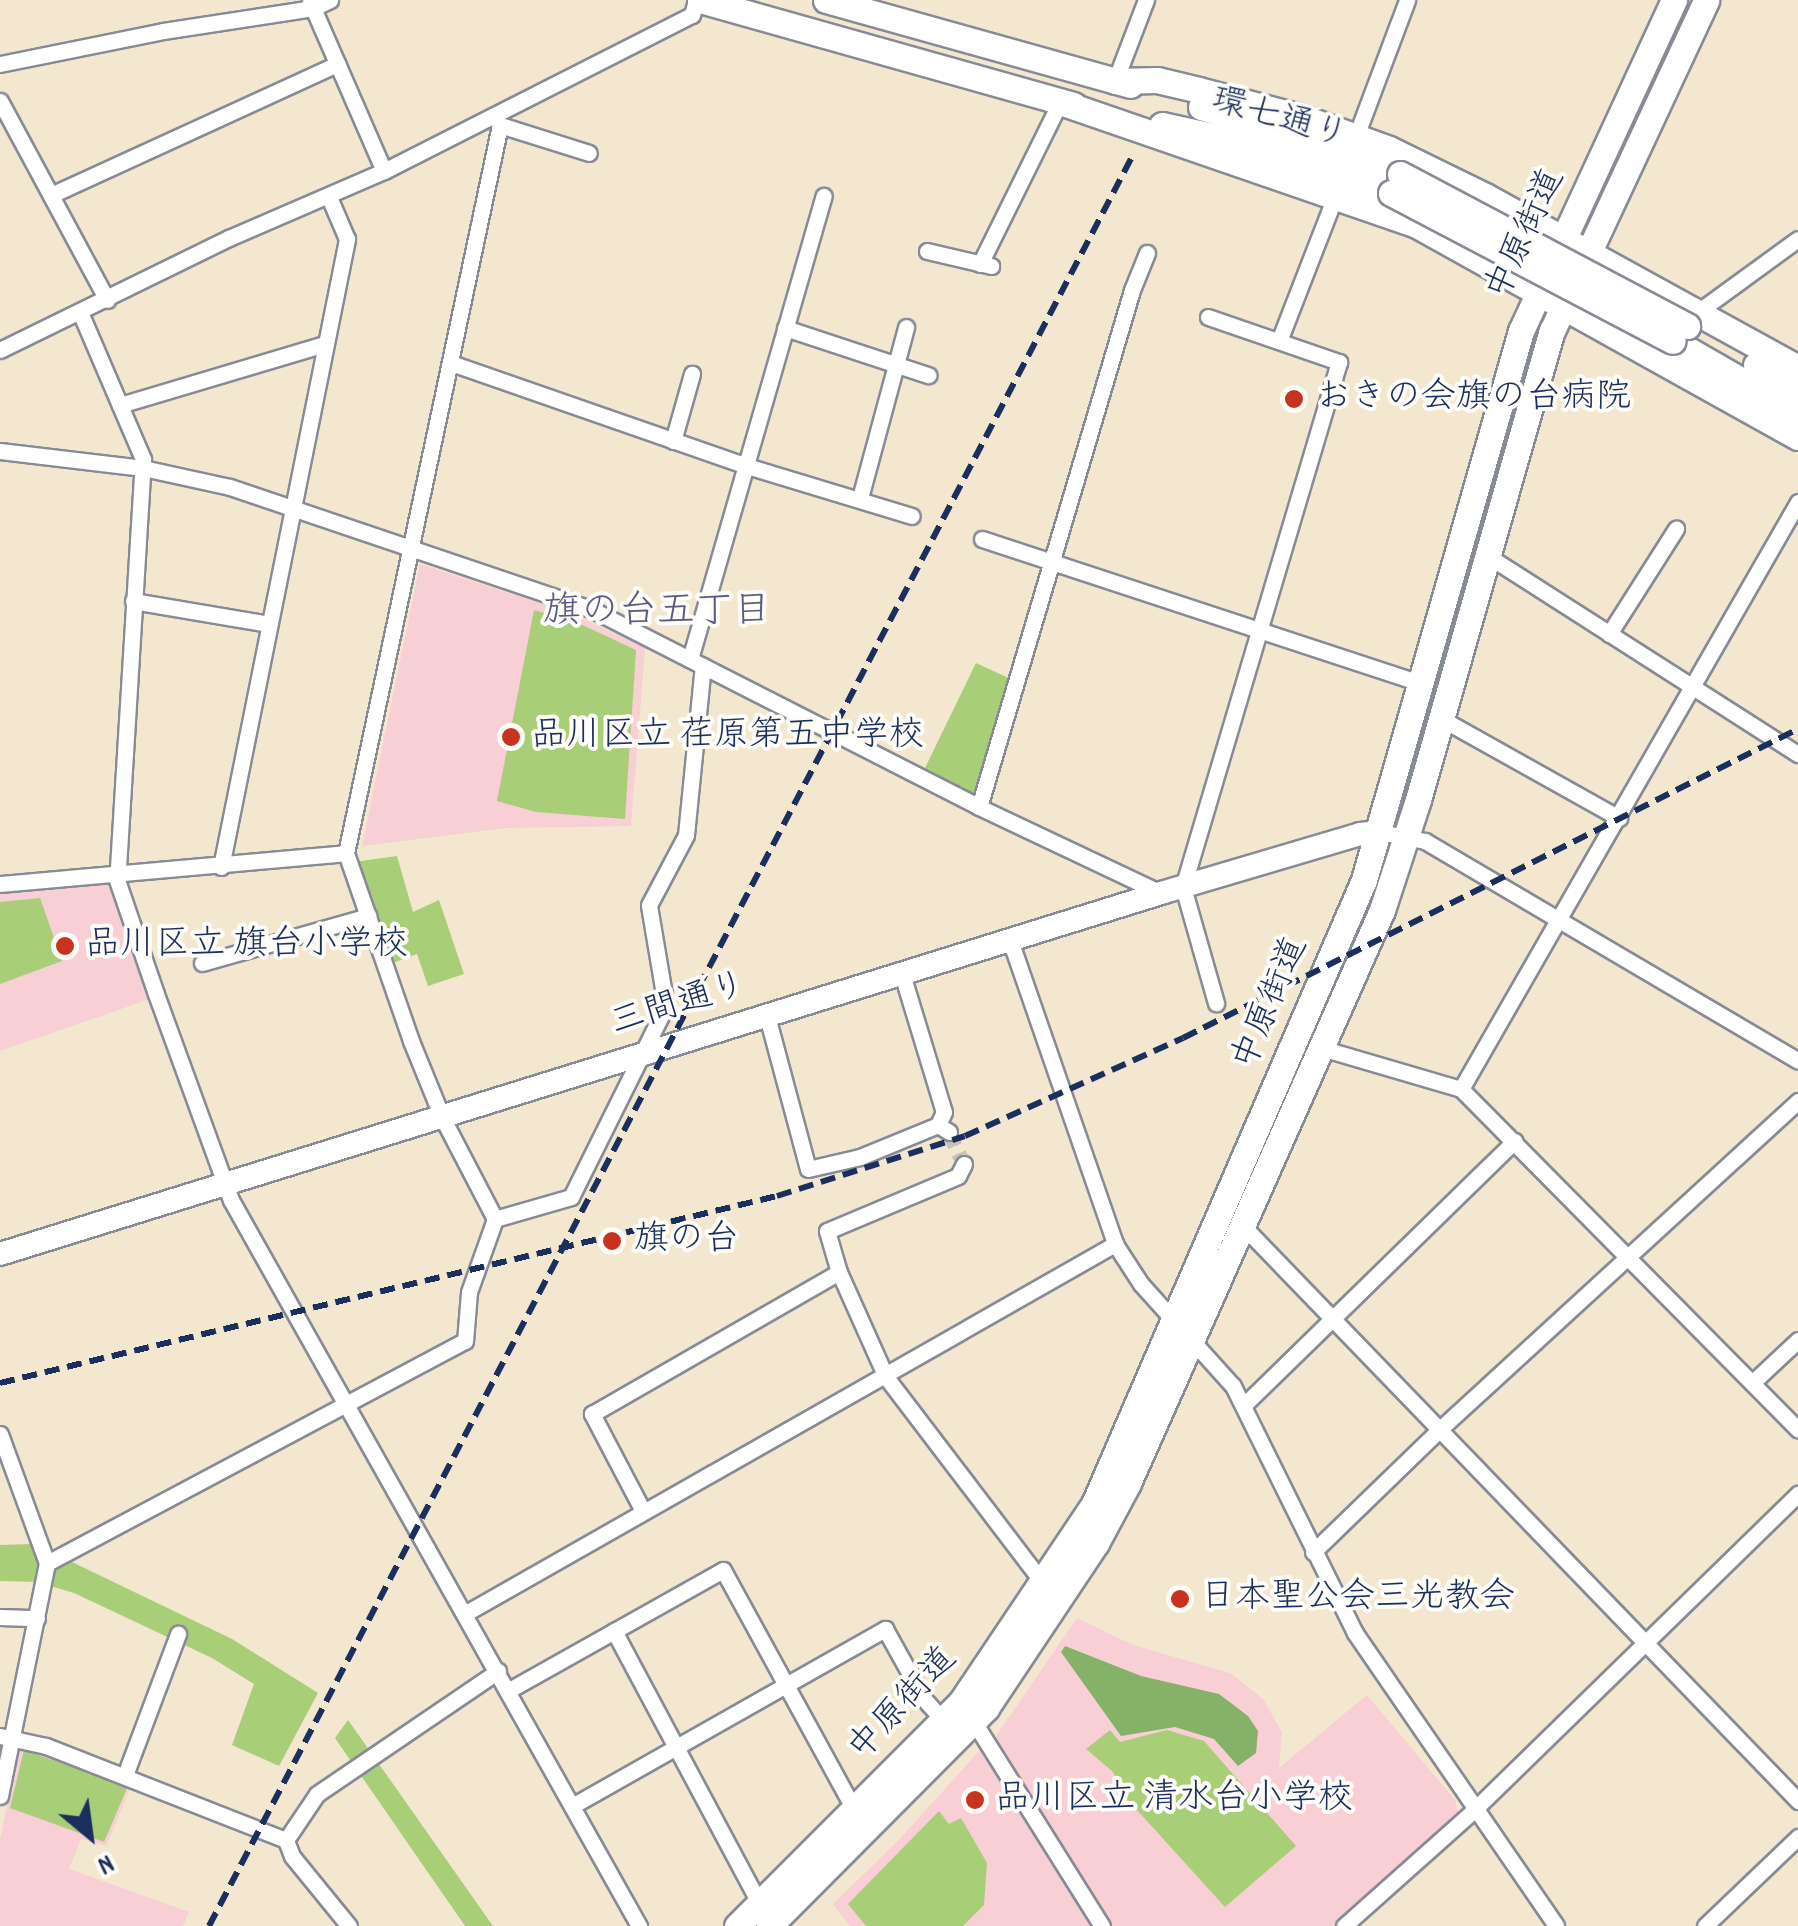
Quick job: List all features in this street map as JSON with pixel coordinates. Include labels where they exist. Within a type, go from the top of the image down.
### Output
[{"type":"main road","name":"環七通り","points":[[698,0],[866,44],[1060,102],[1264,147],[1396,183]]},
{"type":"main road","name":"環七通り","points":[[826,0],[1115,80],[1329,145],[1798,389]]},
{"type":"main road","name":"中原街道","points":[[765,1915],[854,1809],[976,1684],[1094,1504],[1380,832],[1521,331],[1674,0]]},
{"type":"main road","name":"中原街道","points":[[738,1926],[765,1915],[974,1722],[1001,1688],[1106,1528],[1382,910],[1442,719],[1546,352],[1706,0]]},
{"type":"main road","points":[[1115,80],[1171,83],[1356,136],[1420,162],[1588,253],[1685,327],[1798,368]]},
{"type":"main road","points":[[1060,102],[1236,166],[1336,194],[1415,224],[1798,437]]},
{"type":"main road","name":"環七通り","points":[[1685,327],[1798,413]]},
{"type":"street","points":[[0,64],[330,0]]},
{"type":"street","points":[[0,350],[229,238],[497,120],[529,97],[692,15],[698,0]]},
{"type":"street","points":[[1115,80],[1146,0]]},
{"type":"street","points":[[1356,136],[1407,0]]},
{"type":"street","points":[[311,4],[384,171]]},
{"type":"street","points":[[51,195],[337,64]]},
{"type":"street","points":[[0,101],[107,300]]},
{"type":"street","points":[[927,251],[985,265],[1060,102]]},
{"type":"street","points":[[497,120],[589,153]]},
{"type":"street","points":[[47,1563],[465,1341],[470,1292],[495,1219],[442,1117],[346,854],[451,363],[497,120]]},
{"type":"street","points":[[1279,341],[1336,194]]},
{"type":"street","points":[[221,867],[347,239],[329,196]]},
{"type":"street","points":[[495,1219],[571,1197],[666,1006],[648,905],[686,835],[696,663],[824,196]]},
{"type":"street","points":[[1685,327],[1798,239]]},
{"type":"street","points":[[979,807],[1132,290],[1148,252]]},
{"type":"street","points":[[80,312],[143,459],[118,874],[222,1183],[639,1926]]},
{"type":"street","points":[[1208,316],[1339,362],[1262,629],[1172,890],[1216,1004]]},
{"type":"street","points":[[860,498],[906,327]]},
{"type":"street","points":[[785,328],[928,375]]},
{"type":"street","points":[[120,405],[324,344]]},
{"type":"street","points":[[451,363],[747,466],[912,516]]},
{"type":"street","points":[[673,441],[692,374]]},
{"type":"street","points":[[0,451],[142,468],[292,507],[592,610],[979,807],[1172,890]]},
{"type":"street","points":[[1461,1089],[1694,688],[1792,533],[1798,502]]},
{"type":"street","points":[[1609,634],[1676,529]]},
{"type":"street","points":[[982,539],[1421,683]]},
{"type":"street","points":[[1488,556],[1798,754]]},
{"type":"street","points":[[133,600],[269,624]]},
{"type":"street","points":[[1442,719],[1618,818]]},
{"type":"street","points":[[1380,832],[1425,841],[1798,1060]]},
{"type":"street","name":"三間通り","points":[[0,1254],[1172,890],[1360,834],[1380,832]]},
{"type":"street","points":[[0,884],[346,854]]},
{"type":"street","points":[[202,963],[368,916]]},
{"type":"street","points":[[1010,940],[1115,1244],[1141,1284],[1176,1318],[1244,1405],[1355,1634],[1556,1926]]},
{"type":"street","points":[[767,1016],[808,1169],[860,1158],[944,1128],[944,1112],[902,974]]},
{"type":"street","points":[[1321,1048],[1461,1089],[1798,1430]]},
{"type":"street","points":[[1313,1552],[1440,1429],[1798,1101]]},
{"type":"street","points":[[1244,1405],[1516,1141]]},
{"type":"street","points":[[964,1164],[958,1176],[827,1231],[839,1272],[886,1377],[1044,1584]]},
{"type":"street","points":[[1242,1225],[1798,1801]]},
{"type":"street","points":[[466,1613],[1115,1244]]},
{"type":"street","points":[[643,1511],[592,1414],[839,1272]]},
{"type":"street","points":[[1752,1383],[1798,1340]]},
{"type":"street","points":[[0,1434],[47,1563],[6,1736],[0,1796]]},
{"type":"street","points":[[1344,1926],[1474,1810],[1798,1494]]},
{"type":"street","points":[[509,1690],[722,1570],[854,1809]]},
{"type":"street","points":[[0,1618],[37,1618]]},
{"type":"street","points":[[572,1806],[885,1629],[924,1699],[943,1720]]},
{"type":"street","points":[[614,1630],[765,1915]]},
{"type":"street","points":[[125,1775],[178,1634]]},
{"type":"street","points":[[286,1840],[317,1794],[498,1670]]},
{"type":"street","points":[[974,1722],[1102,1926]]},
{"type":"street","points":[[6,1736],[125,1775],[286,1840],[292,1856],[349,1926]]},
{"type":"street","points":[[1705,1926],[1798,1837]]},
{"type":"shaded area","name":"品川区立 荏原第五中学校","points":[[420,564],[573,614],[645,648],[631,826],[506,828],[362,846]]},
{"type":"shaded area","name":"品川区立 旗台小学校","points":[[108,882],[150,999],[0,1051],[0,893]]},
{"type":"shaded area","points":[[1077,1618],[1133,1645],[1230,1673],[1263,1699],[1282,1732],[1279,1768],[1367,1695],[1455,1800],[1458,1812],[1333,1926],[1111,1926],[994,1739]]},
{"type":"shaded area","points":[[20,1746],[132,1784],[106,1846],[81,1839],[69,1869],[189,1912],[183,1926],[0,1926],[0,1839]]},
{"type":"shaded area","name":"品川区立 清水台小学校","points":[[982,1748],[1095,1926],[850,1926],[833,1904],[896,1843]]},
{"type":"green space","points":[[534,610],[576,622],[636,650],[625,819],[536,812],[497,801]]},
{"type":"green space","points":[[976,663],[1013,680],[977,797],[924,770]]},
{"type":"green space","points":[[397,856],[413,912],[439,900],[464,974],[428,986],[417,954],[390,964],[354,862]]},
{"type":"green space","points":[[40,898],[62,961],[0,984],[0,902]]},
{"type":"green space","points":[[33,1544],[37,1554],[72,1562],[232,1639],[318,1693],[279,1766],[232,1745],[254,1684],[212,1658],[74,1593],[37,1582],[0,1581],[0,1545]]},
{"type":"green space","points":[[1065,1646],[1141,1676],[1219,1694],[1248,1716],[1258,1731],[1256,1753],[1238,1766],[1214,1739],[1175,1727],[1121,1736],[1061,1652]]},
{"type":"green space","points":[[348,1720],[493,1926],[465,1926],[335,1738]]},
{"type":"green space","points":[[1110,1730],[1120,1742],[1167,1730],[1204,1741],[1296,1846],[1225,1907],[1127,1799],[1113,1772],[1086,1749]]},
{"type":"green space","points":[[24,1750],[128,1786],[104,1842],[10,1808]]},
{"type":"green space","points":[[939,1811],[949,1824],[961,1818],[987,1863],[984,1905],[963,1926],[866,1926],[848,1904]]},
{"type":"tunnel","points":[[949,1132],[964,1164]]},
{"type":"railway","points":[[209,1926],[1133,155]]},
{"type":"railway","points":[[0,1383],[777,1196],[965,1136],[1183,1038],[1798,729]]},
{"type":"place","name":"おきの会旗の台病院","points":[[1294,399]]},
{"type":"place","name":"品川区立 荏原第五中学校","points":[[511,737]]},
{"type":"place","name":"品川区立 旗台小学校","points":[[65,946]]},
{"type":"place","name":"旗の台","points":[[612,1241]]},
{"type":"place","name":"日本聖公会三光教会","points":[[1180,1599]]},
{"type":"place","name":"品川区立 清水台小学校","points":[[975,1800]]},
{"type":"district","name":"旗の台五丁目","points":[[657,614]]}]
